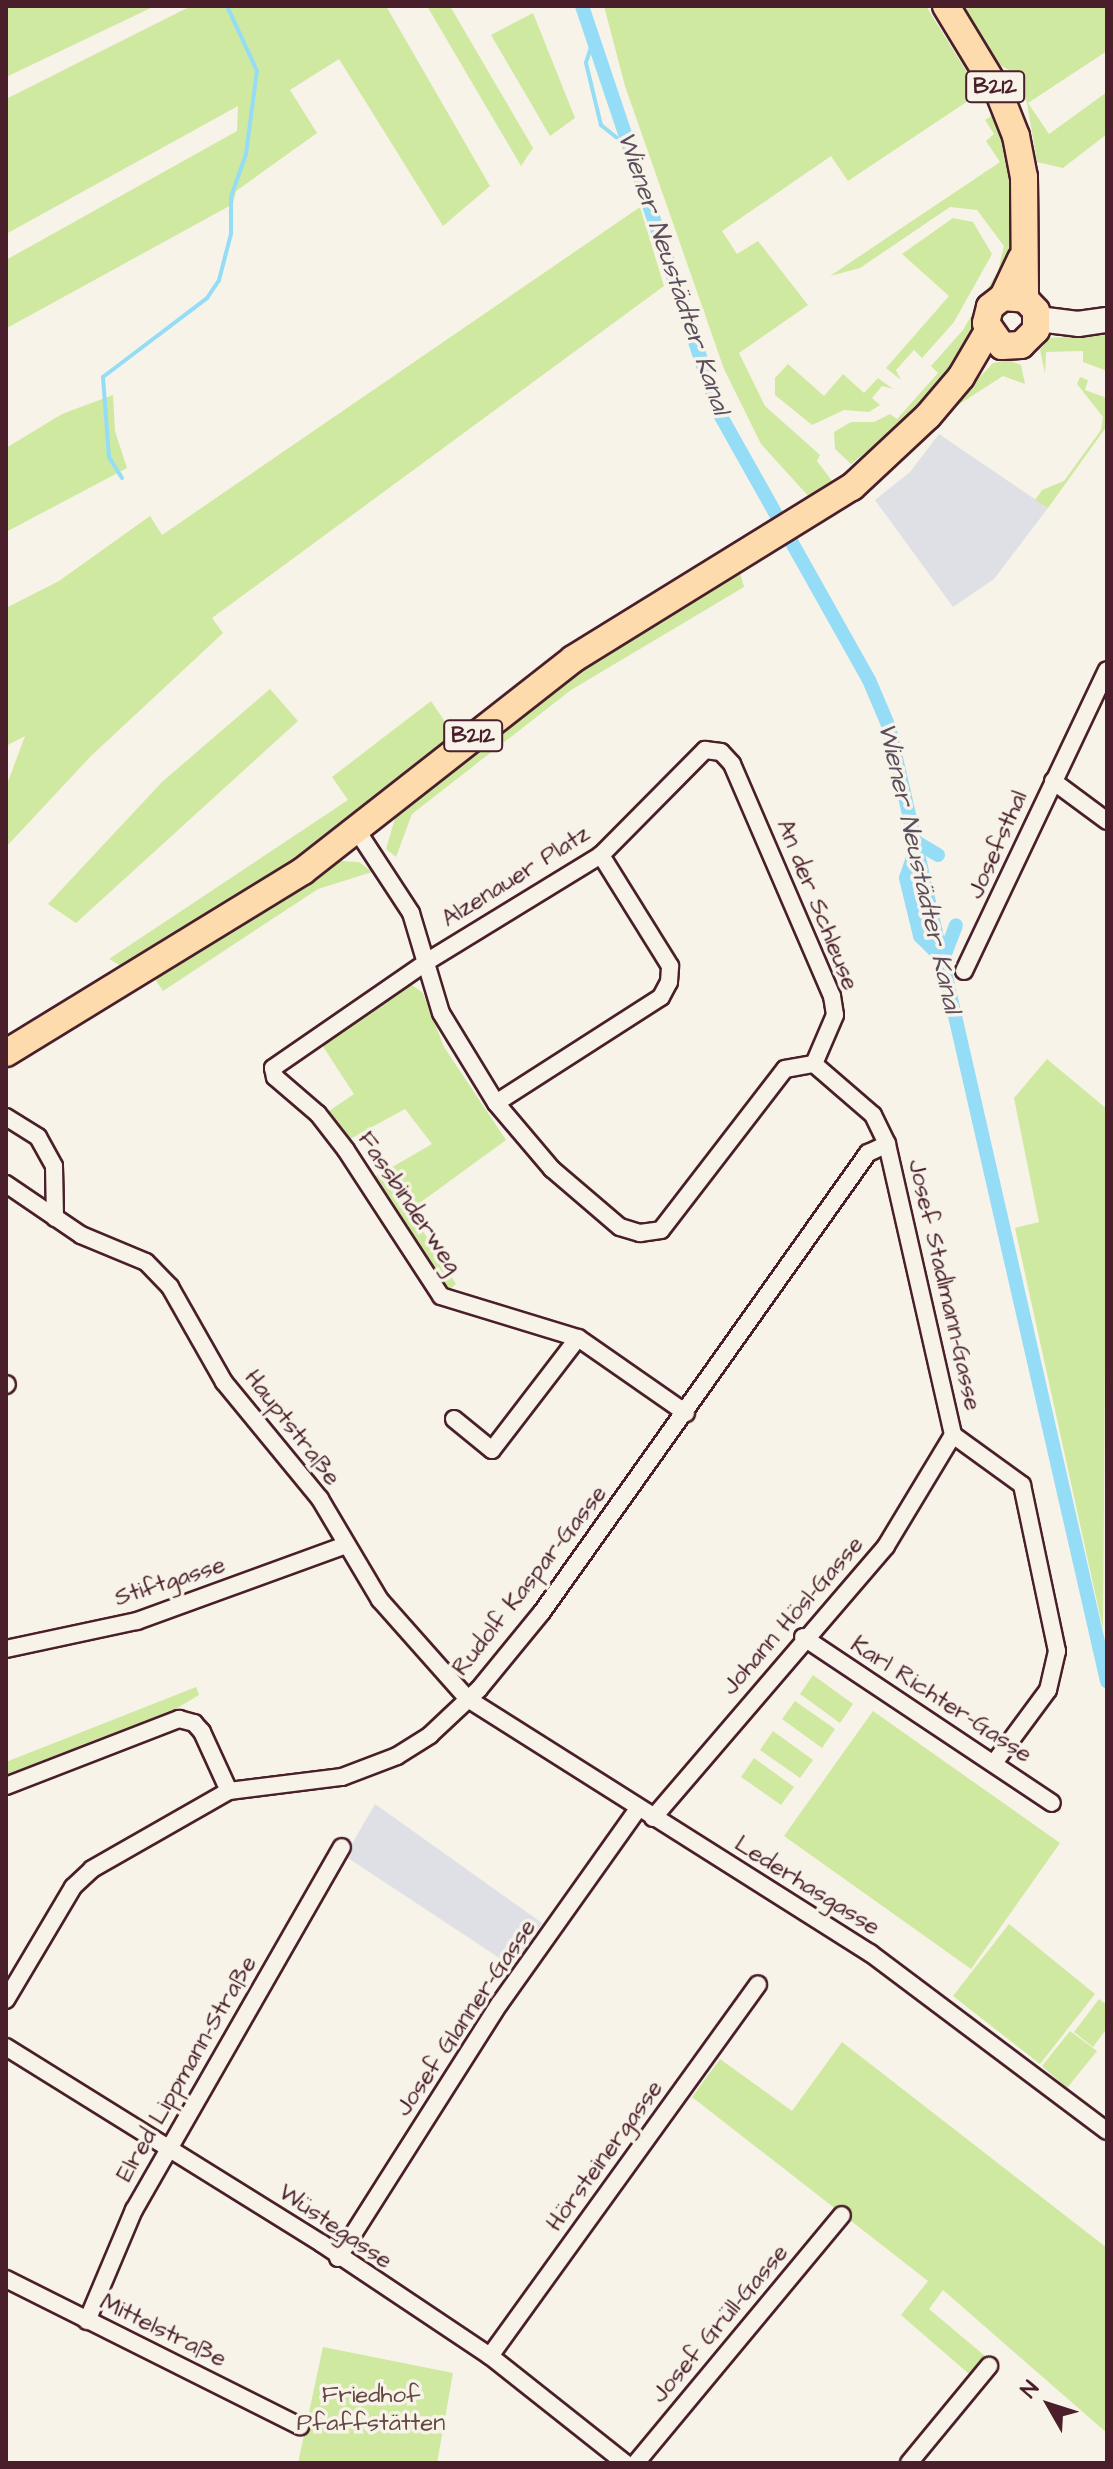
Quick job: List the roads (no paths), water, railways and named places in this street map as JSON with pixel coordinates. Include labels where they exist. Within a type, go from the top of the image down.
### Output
[{"type":"main road","name":"B212","points":[[946,6],[999,93],[1016,136],[1024,177],[1022,305],[1030,339],[1021,345],[995,338]]},
{"type":"main road","name":"B212","points":[[995,338],[986,315],[1022,305]]},
{"type":"main road","points":[[1022,305],[1078,324],[1107,320]]},
{"type":"main road","name":"B212","points":[[6,1053],[133,977],[358,832],[573,659],[797,525],[890,456],[995,338]]},
{"type":"street","name":"Josefsthal","points":[[964,971],[1107,670]]},
{"type":"street","name":"Alzenauer Platz","points":[[273,1068],[428,961],[601,855],[705,750],[721,752],[732,764]]},
{"type":"street","name":"An der Schleuse","points":[[732,764],[832,996],[835,1015],[814,1064]]},
{"type":"street","name":"Josefsthal","points":[[1053,781],[1107,821]]},
{"type":"street","points":[[358,832],[411,913],[428,961],[441,1013],[496,1103],[552,1169],[620,1227],[640,1233],[661,1230],[785,1069],[814,1064]]},
{"type":"street","points":[[496,1103],[661,997],[669,982],[670,966],[601,855]]},
{"type":"street","name":"Josef Stadlmann-Gasse","points":[[814,1064],[873,1115],[887,1144],[953,1435],[1022,1485],[1057,1651],[1048,1690],[994,1763]]},
{"type":"street","name":"Fassbinderweg","points":[[273,1068],[275,1077],[318,1114],[346,1150],[441,1296],[578,1338],[686,1413]]},
{"type":"street","points":[[6,1117],[38,1137],[54,1166],[55,1218]]},
{"type":"street","name":"Rudolf Kaspar-Gasse","points":[[6,2000],[73,1887],[92,1869],[229,1791],[342,1777],[397,1756],[430,1735],[468,1699],[542,1612],[868,1153],[887,1144]]},
{"type":"street","name":"Hauptstraße","points":[[6,1184],[55,1218],[146,1262],[170,1287],[224,1382],[320,1499],[343,1546],[380,1600],[468,1699]]},
{"type":"street","points":[[454,1419],[492,1450],[578,1338]]},
{"type":"street","name":"Johann Hösl-Gasse","points":[[653,1818],[803,1637],[886,1546],[953,1435]]},
{"type":"street","name":"Stiftgasse","points":[[6,1649],[137,1621],[343,1546]]},
{"type":"street","name":"Karl Richter-Gasse","points":[[803,1637],[1052,1803]]},
{"type":"street","name":"Lederhasgasse","points":[[468,1699],[870,1953],[1107,2131]]},
{"type":"street","points":[[6,1786],[179,1719],[194,1723],[202,1732],[229,1791]]},
{"type":"street","name":"Josef Glanner-Gasse","points":[[338,2258],[500,2003],[638,1809]]},
{"type":"street","name":"Elred Lippmann-Straße","points":[[87,2321],[134,2210],[342,1847]]},
{"type":"street","name":"Hörsteinergasse","points":[[490,2356],[758,1984]]},
{"type":"street","name":"Wüstegasse","points":[[6,2047],[490,2356],[625,2463]]},
{"type":"street","name":"Josef Grüll-Gasse","points":[[636,2463],[842,2215]]},
{"type":"street","name":"Mittelstraße","points":[[6,2279],[300,2426]]},
{"type":"street","points":[[909,2463],[989,2366]]},
{"type":"waterway","points":[[122,478],[109,457],[103,377],[207,298],[219,280],[231,234],[231,197],[246,154],[257,71],[227,6]]},
{"type":"waterway","name":"Wiener Neustädter Kanal","points":[[582,6],[718,411],[869,680],[889,727],[1107,1681]]},
{"type":"waterway","points":[[593,41],[586,63],[601,125],[628,147]]},
{"type":"waterway","points":[[938,855],[918,843],[906,878],[920,936],[943,959],[956,925]]},
{"type":"park label","name":"Friedhof Pfaffstätten","points":[[371,2410]]}]
